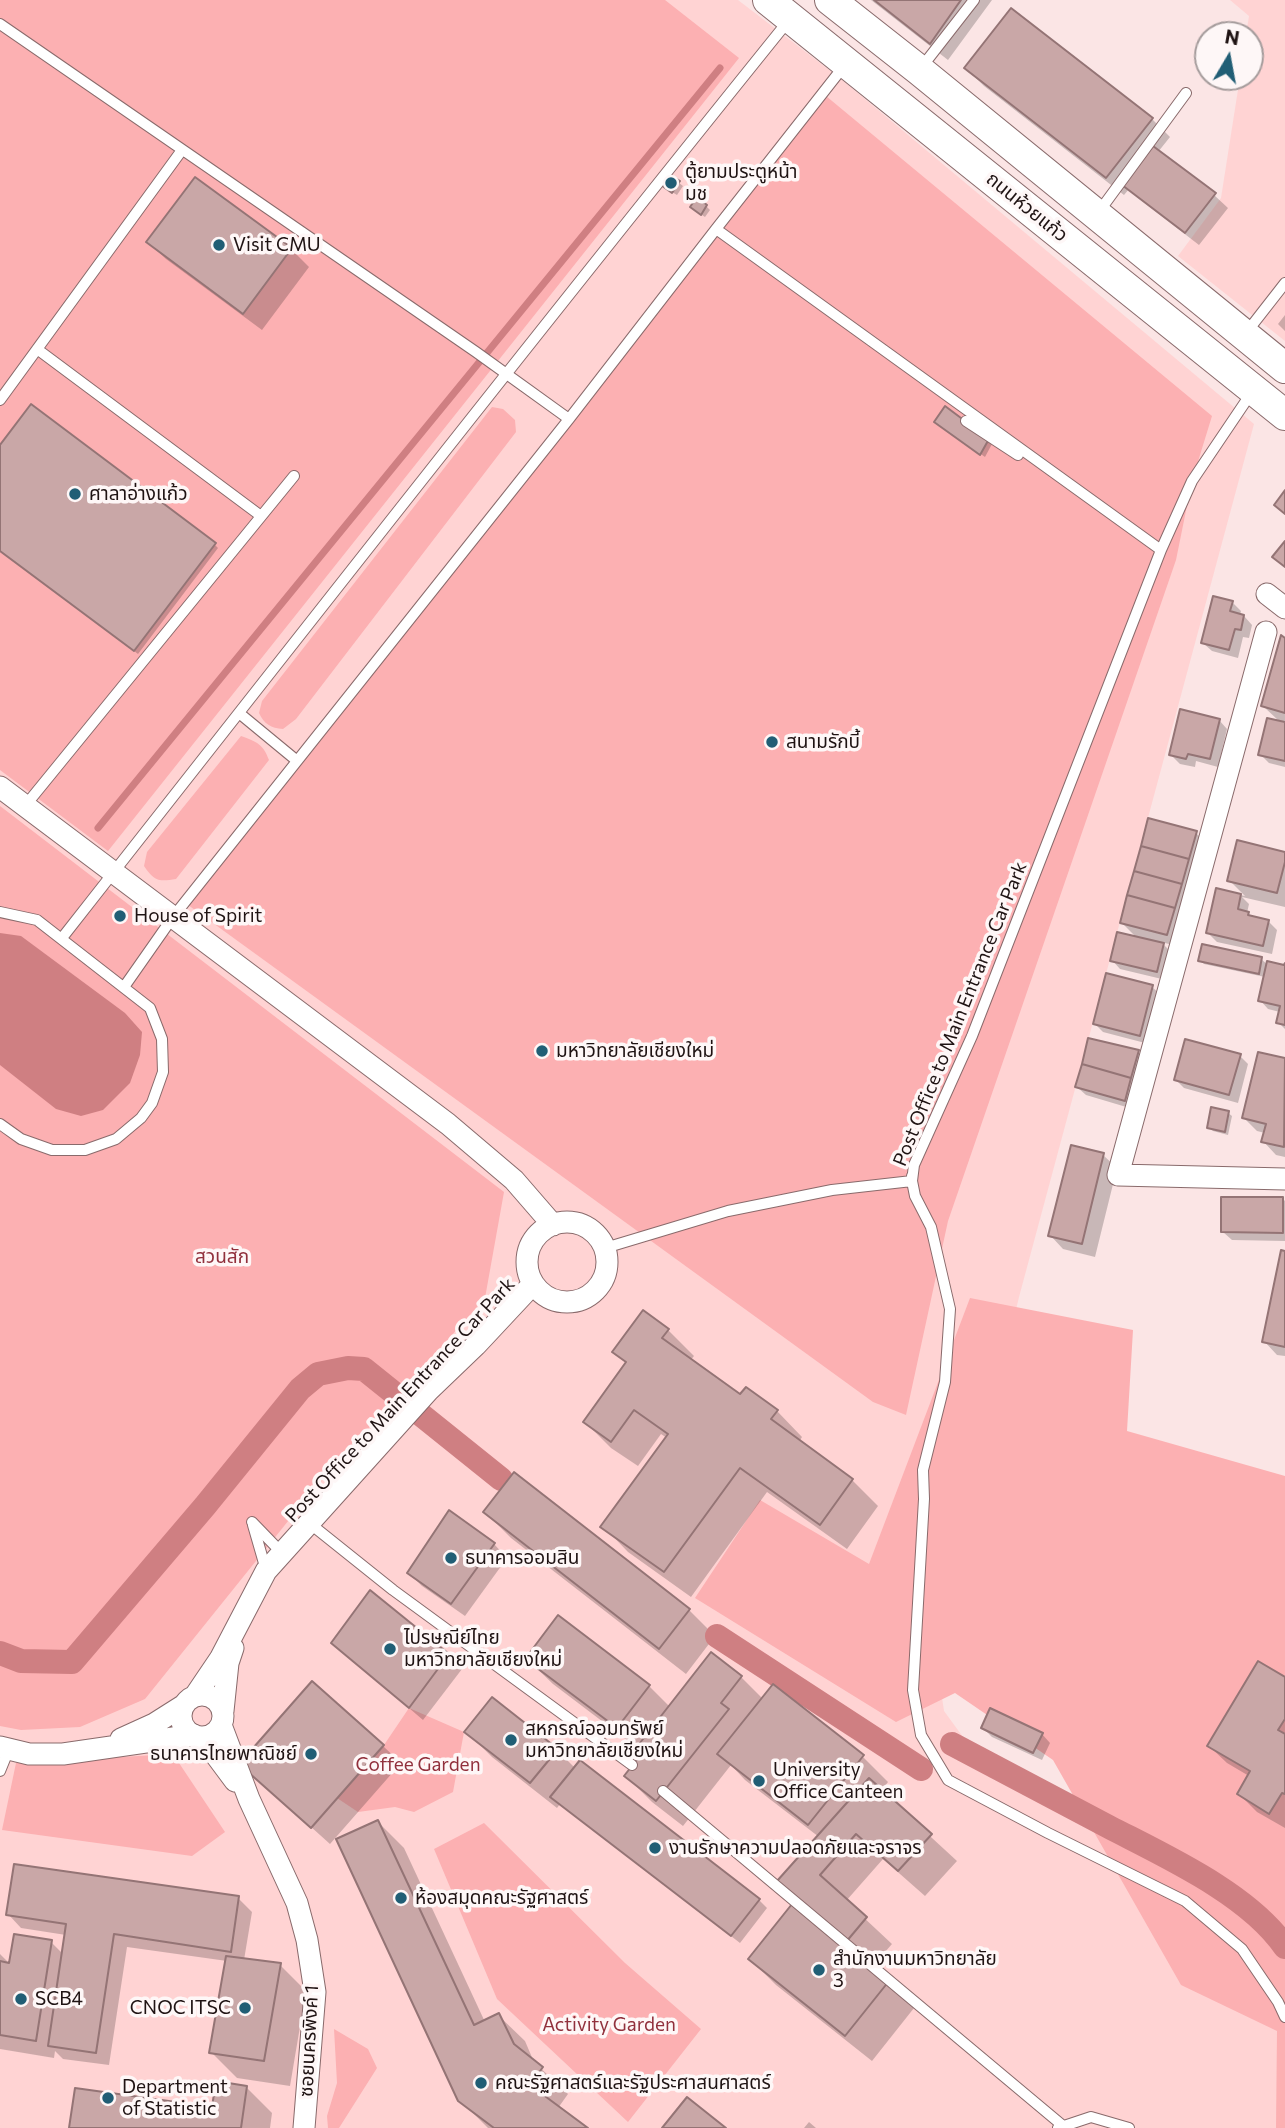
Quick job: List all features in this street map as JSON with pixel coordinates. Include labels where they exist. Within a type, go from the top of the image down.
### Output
[{"type":"main road","name":"ถนนห้วยแก้ว","points":[[830,0],[1285,368]]},
{"type":"main road","name":"ถนนห้วยแก้ว","points":[[788,6],[847,63],[1285,415]]},
{"type":"main road","points":[[847,63],[871,33]]},
{"type":"street","points":[[1267,594],[1285,608]]},
{"type":"street","points":[[1266,632],[1118,1175],[1285,1180]]},
{"type":"street","points":[[0,787],[449,1124],[514,1180],[554,1225]]},
{"type":"street","points":[[533,1283],[538,1292],[556,1301],[571,1302],[585,1298],[597,1289],[605,1276],[608,1261],[605,1248]]},
{"type":"street","points":[[199,1737],[182,1724],[181,1711],[220,1660],[266,1571]]},
{"type":"street","points":[[93,1748],[199,1737],[217,1731],[222,1718],[228,1663],[242,1619]]},
{"type":"street","points":[[4,1748],[29,1754],[63,1754],[93,1748],[121,1740],[154,1724],[189,1700],[209,1696],[215,1699],[222,1718]]},
{"type":"street","name":"ซอยนครพิงค์ 1","points":[[222,1718],[248,1799],[297,1903],[307,1940],[315,1992],[304,2128]]},
{"type":"street","name":"ซอยนครพิงค์ 1","points":[[199,1737],[248,1799]]},
{"type":"lane","points":[[919,70],[974,0]]},
{"type":"lane","points":[[62,938],[507,374],[788,6]]},
{"type":"lane","points":[[0,24],[569,419]]},
{"type":"lane","points":[[124,987],[173,917],[569,419],[847,63]]},
{"type":"lane","points":[[1096,216],[1186,93]]},
{"type":"lane","points":[[0,401],[182,150]]},
{"type":"lane","points":[[716,229],[1161,550]]},
{"type":"lane","points":[[1245,335],[1285,282]]},
{"type":"lane","points":[[37,349],[261,516]]},
{"type":"lane","points":[[1253,390],[1192,481],[1161,550],[972,1037],[914,1165],[912,1181],[915,1196],[931,1227],[950,1309],[945,1382],[923,1470],[924,1499],[913,1690],[921,1735],[948,1780],[1185,1901],[1242,1949],[1285,2017]]},
{"type":"lane","points":[[966,421],[1161,550]]},
{"type":"lane","points":[[25,806],[294,476]]},
{"type":"lane","points":[[239,713],[296,760]]},
{"type":"lane","points":[[0,912],[37,919],[150,1008],[162,1039],[163,1072],[152,1103],[141,1118],[116,1139],[85,1150],[52,1150],[21,1139],[0,1124]]},
{"type":"lane","points":[[554,1225],[568,1222],[580,1224],[592,1230],[605,1248],[728,1211],[832,1190],[912,1181]]},
{"type":"lane","name":"Post Office to Main Entrance Car Park","points":[[266,1571],[252,1522],[282,1553],[428,1391],[476,1345],[533,1283],[527,1270],[529,1249],[541,1232],[554,1225]]},
{"type":"lane","points":[[308,1522],[393,1590],[632,1766]]},
{"type":"lane","points":[[266,1571],[282,1553]]},
{"type":"lane","points":[[0,1771],[4,1748]]},
{"type":"lane","points":[[663,1791],[1060,2127],[1091,2116],[1129,2128]]},
{"type":"shaded area","name":"มหาวิทยาลัยเชียงใหม่","points":[[0,0],[738,0],[841,79],[1254,424],[1019,1297],[935,1650],[944,1711],[982,1763],[1123,1826],[1275,1972],[1285,2128],[0,2128]]},
{"type":"shaded area","points":[[1230,0],[1285,0],[1285,341],[1178,256],[1221,198],[1238,91],[1264,91],[1264,21],[1248,21],[1249,16]]},
{"type":"shaded area","points":[[0,933],[21,936],[125,1013],[142,1032],[140,1055],[130,1083],[103,1110],[81,1116],[56,1109],[0,1065]]},
{"type":"green space","points":[[0,0],[665,0],[739,58],[108,851],[0,770]]},
{"type":"green space","points":[[826,96],[1212,416],[1192,481],[1176,560],[948,1221],[906,1415],[873,1402],[184,902]]},
{"type":"green space","points":[[492,407],[503,409],[515,420],[516,432],[296,719],[283,729],[268,725],[259,713],[262,701]]},
{"type":"green space","points":[[241,736],[259,744],[269,760],[176,879],[161,880],[154,877],[144,866],[147,852]]},
{"type":"green space","name":"สวนสัก","points":[[0,806],[504,1192],[485,1298],[309,1495],[145,1699],[80,1727],[21,1730],[0,1726]]},
{"type":"green space","points":[[970,1298],[1133,1330],[1127,1431],[1285,1476],[1285,2128],[1276,2128],[1277,2031],[1181,1985],[1053,1760],[955,1693],[896,1722],[695,1598],[760,1500],[869,1564]]},
{"type":"green space","name":"Coffee Garden","points":[[409,1708],[464,1732],[453,1792],[414,1812],[395,1807],[358,1812],[337,1798],[384,1745]]},
{"type":"green space","points":[[173,1754],[225,1832],[192,1856],[2,1830],[16,1763]]},
{"type":"green space","name":"Activity Garden","points":[[484,1823],[625,1963],[701,2029],[628,2122],[497,1999],[434,1849]]},
{"type":"green space","points":[[334,2029],[368,2049],[377,2068],[339,2128],[328,2128],[327,2116],[337,2083]]},
{"type":"building","points":[[874,0],[961,0],[930,44]]},
{"type":"building","points":[[1011,8],[1153,118],[1106,178],[964,68]]},
{"type":"building","points":[[1153,146],[1216,193],[1185,233],[1122,185]]},
{"type":"building","name":"ตู้ยามประตูหน้า มช","points":[[669,174],[680,181],[672,193],[661,185]]},
{"type":"building","name":"Visit CMU","points":[[195,177],[292,248],[243,314],[146,242]]},
{"type":"building","name":"ตู้ยามประตูหน้า มช","points":[[697,197],[707,205],[701,215],[690,207]]},
{"type":"building","name":"ศาลาอ่างแก้ว","points":[[31,404],[216,543],[134,651],[0,551],[0,445]]},
{"type":"building","points":[[945,406],[989,439],[980,455],[934,422]]},
{"type":"building","points":[[1285,490],[1285,514],[1274,505]]},
{"type":"building","points":[[1285,541],[1285,567],[1272,557]]},
{"type":"building","points":[[1213,596],[1233,601],[1230,611],[1244,615],[1241,630],[1235,629],[1229,650],[1201,643]]},
{"type":"building","points":[[1281,635],[1285,638],[1285,713],[1261,706]]},
{"type":"building","points":[[1180,709],[1220,719],[1210,759],[1188,754],[1186,759],[1169,755]]},
{"type":"building","points":[[1267,718],[1285,722],[1285,761],[1258,755]]},
{"type":"building","points":[[1148,818],[1197,831],[1189,859],[1141,846]]},
{"type":"building","points":[[1237,840],[1285,852],[1277,893],[1227,881]]},
{"type":"building","points":[[1141,846],[1189,859],[1182,884],[1134,871]]},
{"type":"building","points":[[1134,871],[1182,884],[1175,908],[1127,895]]},
{"type":"building","points":[[1216,888],[1241,894],[1238,909],[1249,912],[1248,915],[1269,920],[1263,946],[1206,933]]},
{"type":"building","points":[[1127,895],[1175,908],[1167,935],[1120,923]]},
{"type":"building","points":[[1117,932],[1164,943],[1157,972],[1110,961]]},
{"type":"building","points":[[1202,944],[1262,957],[1259,974],[1198,961]]},
{"type":"building","points":[[1267,961],[1285,963],[1285,1025],[1276,1023],[1280,1006],[1258,1001]]},
{"type":"building","points":[[1106,973],[1153,985],[1140,1036],[1093,1024]]},
{"type":"building","points":[[1088,1038],[1139,1050],[1131,1078],[1082,1064]]},
{"type":"building","points":[[1185,1039],[1241,1054],[1229,1095],[1174,1080]]},
{"type":"building","points":[[1258,1052],[1285,1058],[1284,1147],[1261,1142],[1266,1124],[1242,1118]]},
{"type":"building","points":[[1082,1064],[1131,1078],[1125,1101],[1075,1087]]},
{"type":"building","points":[[1211,1107],[1229,1111],[1225,1132],[1207,1128]]},
{"type":"building","points":[[1071,1145],[1104,1153],[1082,1244],[1048,1236]]},
{"type":"building","points":[[1221,1197],[1283,1197],[1283,1233],[1221,1232]]},
{"type":"building","points":[[1281,1250],[1285,1251],[1285,1347],[1262,1342]]},
{"type":"building","points":[[643,1310],[669,1329],[662,1338],[740,1394],[746,1387],[778,1410],[771,1419],[853,1479],[820,1525],[740,1468],[664,1572],[600,1527],[668,1434],[634,1410],[611,1442],[583,1422],[626,1362],[612,1352]]},
{"type":"building","points":[[514,1472],[690,1609],[659,1649],[483,1512]]},
{"type":"building","name":"ธนาคารออมสิน","points":[[449,1510],[495,1543],[451,1604],[407,1573]]},
{"type":"building","name":"ไปรษณีย์ไทย มหาวิทยาลัยเชียงใหม่","points":[[370,1590],[449,1654],[409,1708],[331,1643]]},
{"type":"building","points":[[558,1615],[650,1685],[617,1728],[525,1659]]},
{"type":"building","points":[[711,1652],[742,1676],[721,1703],[729,1709],[656,1801],[624,1776],[642,1753],[636,1748]]},
{"type":"building","points":[[1258,1661],[1285,1677],[1285,1719],[1278,1730],[1285,1734],[1285,1794],[1282,1793],[1269,1814],[1237,1794],[1250,1771],[1207,1746]]},
{"type":"building","name":"ธนาคารไทยพาณิชย์","points":[[312,1681],[384,1745],[311,1828],[239,1764]]},
{"type":"building","points":[[773,1684],[864,1755],[808,1825],[717,1754]]},
{"type":"building","name":"สหกรณ์ออมทรัพย์ มหาวิทยาลัยเชียงใหม่","points":[[492,1697],[558,1749],[530,1783],[464,1732]]},
{"type":"building","points":[[990,1708],[1043,1733],[1033,1753],[981,1728]]},
{"type":"building","name":"งานรักษาความปลอดภัยและจราจร","points":[[580,1760],[760,1899],[731,1936],[550,1797]]},
{"type":"building","points":[[869,1778],[932,1834],[898,1871],[856,1834],[820,1875],[867,1917],[846,1942],[777,1881]]},
{"type":"building","name":"คณะรัฐศาสตร์และรัฐประศาสนศาสตร์","points":[[378,1820],[474,2025],[499,2013],[514,2044],[543,2067],[530,2085],[588,2128],[494,2128],[458,2101],[336,1839]]},
{"type":"building","points":[[14,1864],[239,1896],[231,1952],[114,1934],[96,2053],[48,2046],[66,1924],[6,1915]]},
{"type":"building","name":"สำนักงานมหาวิทยาลัย 3","points":[[792,1904],[889,1981],[845,2036],[748,1959]]},
{"type":"building","name":"SCB4","points":[[14,1934],[52,1940],[36,2041],[0,2035],[0,1961],[9,1963]]},
{"type":"building","name":"CNOC ITSC","points":[[226,1956],[281,1963],[264,2061],[209,2053]]},
{"type":"building","name":"Department of Statistic","points":[[216,2081],[247,2086],[241,2128],[69,2128],[75,2088],[212,2107]]},
{"type":"building","points":[[687,2097],[726,2128],[662,2128]]},
{"type":"waterway","points":[[98,828],[720,68]]},
{"type":"waterway","points":[[0,1653],[21,1661],[72,1662],[300,1389],[318,1374],[348,1368],[364,1369],[501,1479]]},
{"type":"waterway","points":[[717,1636],[921,1769]]},
{"type":"waterway","points":[[952,1744],[1204,1878],[1250,1910],[1285,1947]]},
{"type":"place","name":"ตู้ยามประตูหน้า มช","points":[[671,183]]},
{"type":"place","name":"Visit CMU","points":[[219,245]]},
{"type":"place","name":"ศาลาอ่างแก้ว","points":[[75,494]]},
{"type":"place","name":"สนามรักบี้","points":[[772,742]]},
{"type":"place","name":"House of Spirit","points":[[120,916]]},
{"type":"place","name":"มหาวิทยาลัยเชียงใหม่","points":[[542,1051]]},
{"type":"place","name":"ธนาคารออมสิน","points":[[451,1558]]},
{"type":"place","name":"ไปรษณีย์ไทย มหาวิทยาลัยเชียงใหม่","points":[[390,1649]]},
{"type":"place","name":"สหกรณ์ออมทรัพย์ มหาวิทยาลัยเชียงใหม่","points":[[511,1740]]},
{"type":"place","name":"ธนาคารไทยพาณิชย์","points":[[311,1754]]},
{"type":"place","name":"University Office Canteen","points":[[759,1781]]},
{"type":"place","name":"งานรักษาความปลอดภัยและจราจร","points":[[655,1848]]},
{"type":"place","name":"ห้องสมุดคณะรัฐศาสตร์","points":[[401,1898]]},
{"type":"place","name":"สำนักงานมหาวิทยาลัย 3","points":[[819,1970]]},
{"type":"place","name":"SCB4","points":[[21,1999]]},
{"type":"place","name":"CNOC ITSC","points":[[245,2008]]},
{"type":"place","name":"คณะรัฐศาสตร์และรัฐประศาสนศาสตร์","points":[[481,2083]]},
{"type":"place","name":"Department of Statistic","points":[[108,2098]]}]
